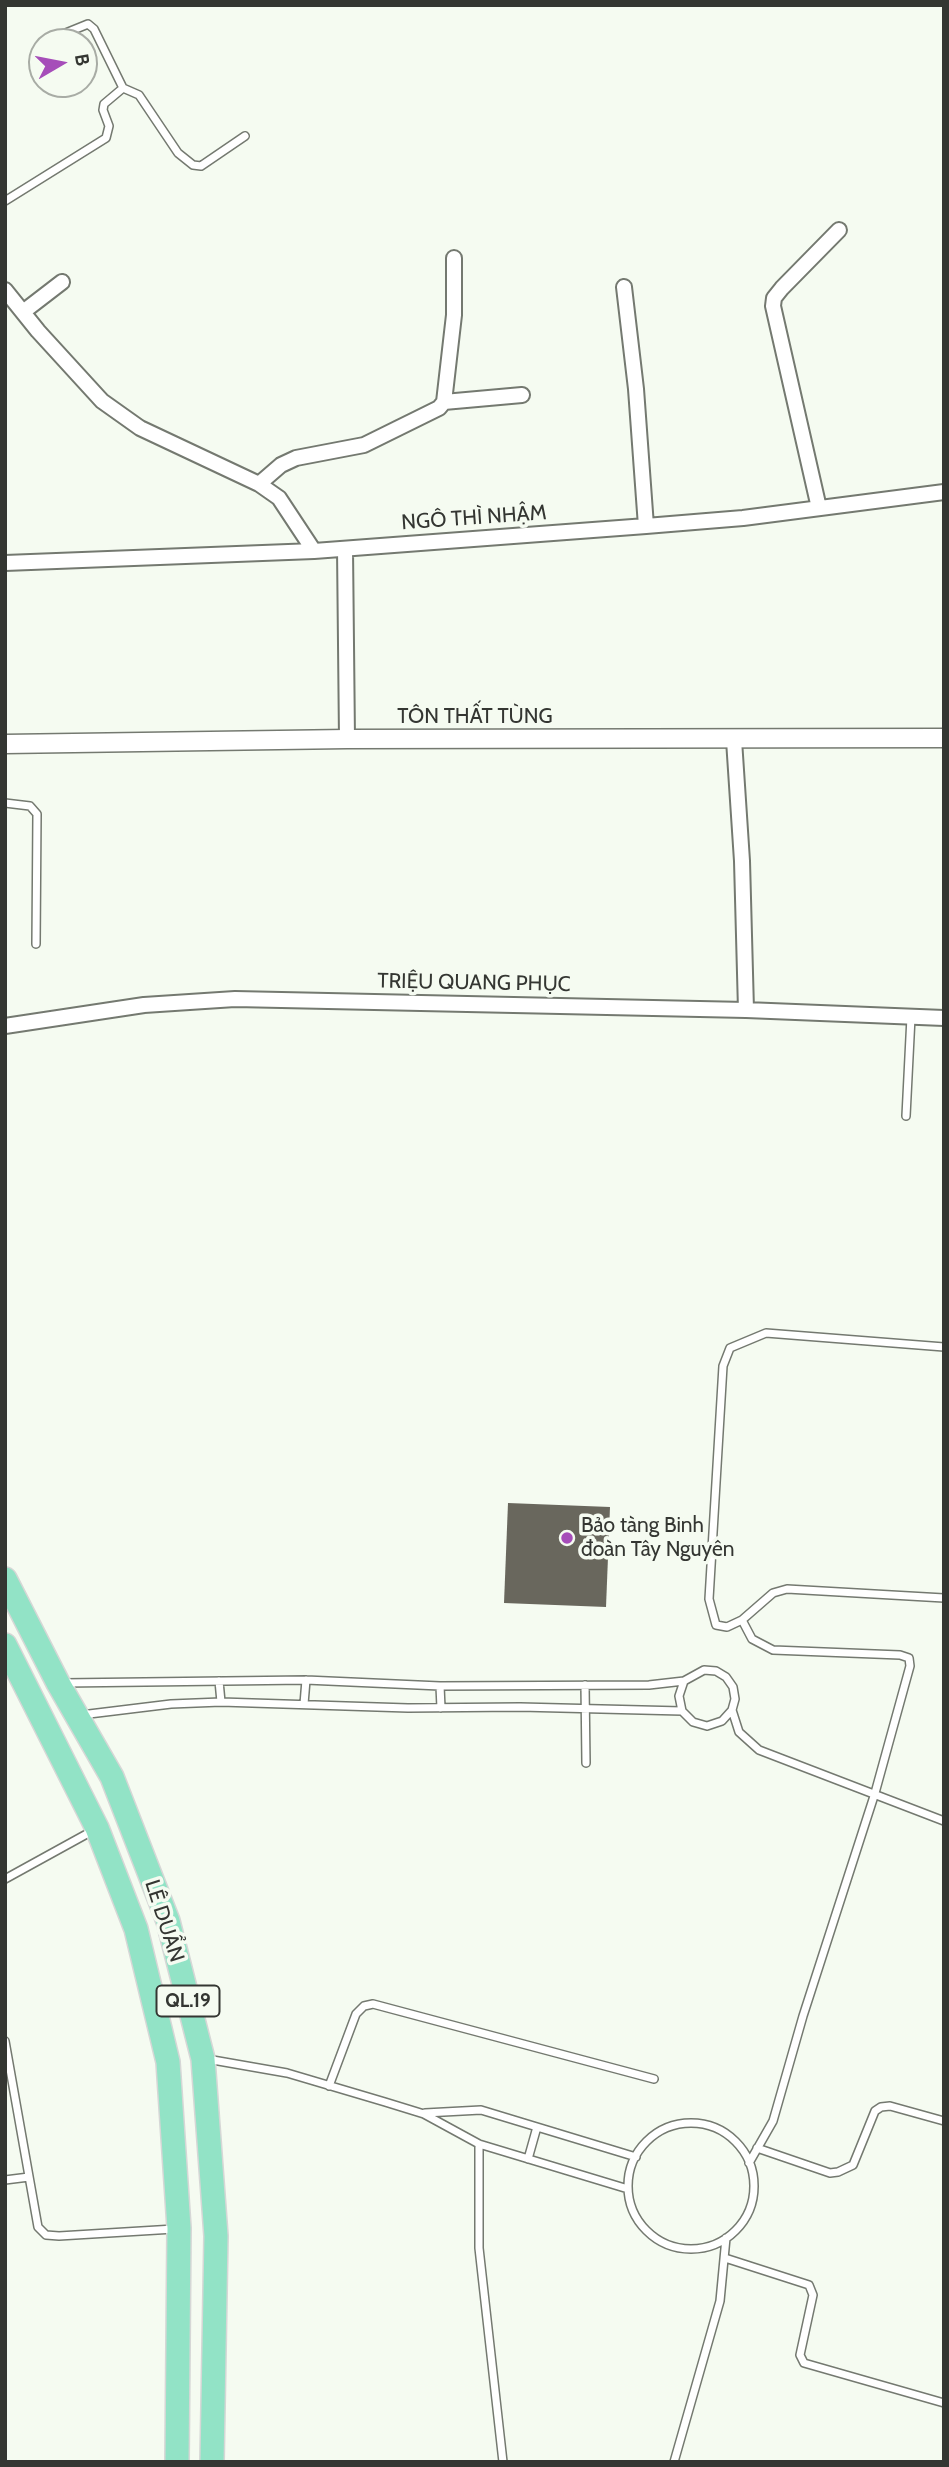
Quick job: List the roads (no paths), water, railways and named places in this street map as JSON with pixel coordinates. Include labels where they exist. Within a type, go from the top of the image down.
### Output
[{"type":"main road","name":"LÊ DUẨN","points":[[5,1579],[58,1683],[112,1777],[168,1921],[203,2059],[216,2236],[212,2462]]},
{"type":"main road","name":"LÊ DUẨN","points":[[5,1645],[97,1828],[136,1929],[169,2062],[179,2228],[177,2462]]},
{"type":"main road","points":[[169,2062],[203,2059]]},
{"type":"street","points":[[819,508],[773,306],[774,298],[782,288],[839,230]]},
{"type":"street","points":[[444,402],[454,315],[454,258]]},
{"type":"street","points":[[23,312],[62,282]]},
{"type":"street","points":[[624,287],[636,389],[646,526]]},
{"type":"street","points":[[5,290],[81,380],[119,415],[140,428],[259,484],[279,498],[314,551]]},
{"type":"street","points":[[259,484],[281,465],[310,454],[364,445],[382,439],[433,412],[444,402],[522,395]]},
{"type":"street","name":"NGÔ THÌ NHẬM","points":[[5,563],[345,549],[646,526],[944,492]]},
{"type":"street","points":[[345,549],[347,739]]},
{"type":"street","name":"TÔN THẤT TÙNG","points":[[5,744],[347,739],[944,738]]},
{"type":"street","points":[[734,740],[746,1010]]},
{"type":"street","name":"TRIỆU QUANG PHỤC","points":[[5,1027],[144,1005],[235,999],[746,1010],[944,1018]]},
{"type":"lane","points":[[98,37],[123,88],[139,95],[178,153],[193,165],[201,166],[245,136]]},
{"type":"lane","points":[[5,201],[106,138],[109,126],[103,110],[104,104],[123,88]]},
{"type":"lane","points":[[5,803],[30,806],[37,814],[36,944]]},
{"type":"lane","points":[[906,1116],[911,1017]]},
{"type":"lane","points":[[944,1347],[766,1333],[730,1348],[723,1366],[709,1599],[716,1625],[727,1627],[742,1620],[773,1593],[787,1589],[944,1598]]},
{"type":"lane","points":[[742,1620],[752,1639],[773,1650],[909,1658],[907,1680],[876,1793],[811,1990],[772,2121],[749,2163]]},
{"type":"lane","points":[[58,1683],[306,1680],[440,1686],[585,1685],[684,1681],[704,1670],[716,1671],[726,1677],[733,1687],[735,1699],[732,1710],[722,1721],[708,1726],[693,1722],[682,1711],[679,1696],[684,1681]]},
{"type":"lane","points":[[303,1704],[306,1680]]},
{"type":"lane","points":[[219,1681],[220,1702]]},
{"type":"lane","points":[[585,1685],[586,1763]]},
{"type":"lane","points":[[440,1686],[442,1708]]},
{"type":"lane","points":[[77,1716],[171,1704],[220,1702],[682,1711]]},
{"type":"lane","points":[[732,1710],[739,1732],[759,1750],[944,1821]]},
{"type":"lane","points":[[5,1879],[97,1828]]},
{"type":"lane","points":[[328,2085],[356,2014],[364,2006],[373,2004],[654,2079]]},
{"type":"lane","points":[[5,2041],[38,2227],[46,2235],[179,2228]]},
{"type":"lane","points":[[203,2059],[287,2073],[424,2113],[479,2144],[628,2189]]},
{"type":"lane","points":[[757,2148],[830,2173],[838,2172],[853,2165],[875,2111],[881,2107],[890,2106],[944,2121]]},
{"type":"lane","points":[[424,2113],[481,2110],[636,2157]]},
{"type":"lane","points":[[682,2123],[705,2124],[727,2133],[743,2150],[749,2163],[753,2172],[754,2195],[747,2217],[726,2238],[711,2247],[688,2250],[666,2244],[646,2231],[633,2212],[628,2189],[631,2166],[642,2145],[660,2130],[682,2123]]},
{"type":"lane","points":[[528,2159],[537,2127]]},
{"type":"lane","points":[[479,2144],[479,2248],[503,2462]]},
{"type":"lane","points":[[5,2179],[29,2177]]},
{"type":"lane","points":[[674,2462],[720,2301],[726,2238]]},
{"type":"lane","points":[[725,2258],[809,2285],[814,2295],[800,2355],[804,2363],[944,2403]]},
{"type":"place","name":"Bảo tàng Binh đoàn Tây Nguyên","points":[[567,1538]]}]
